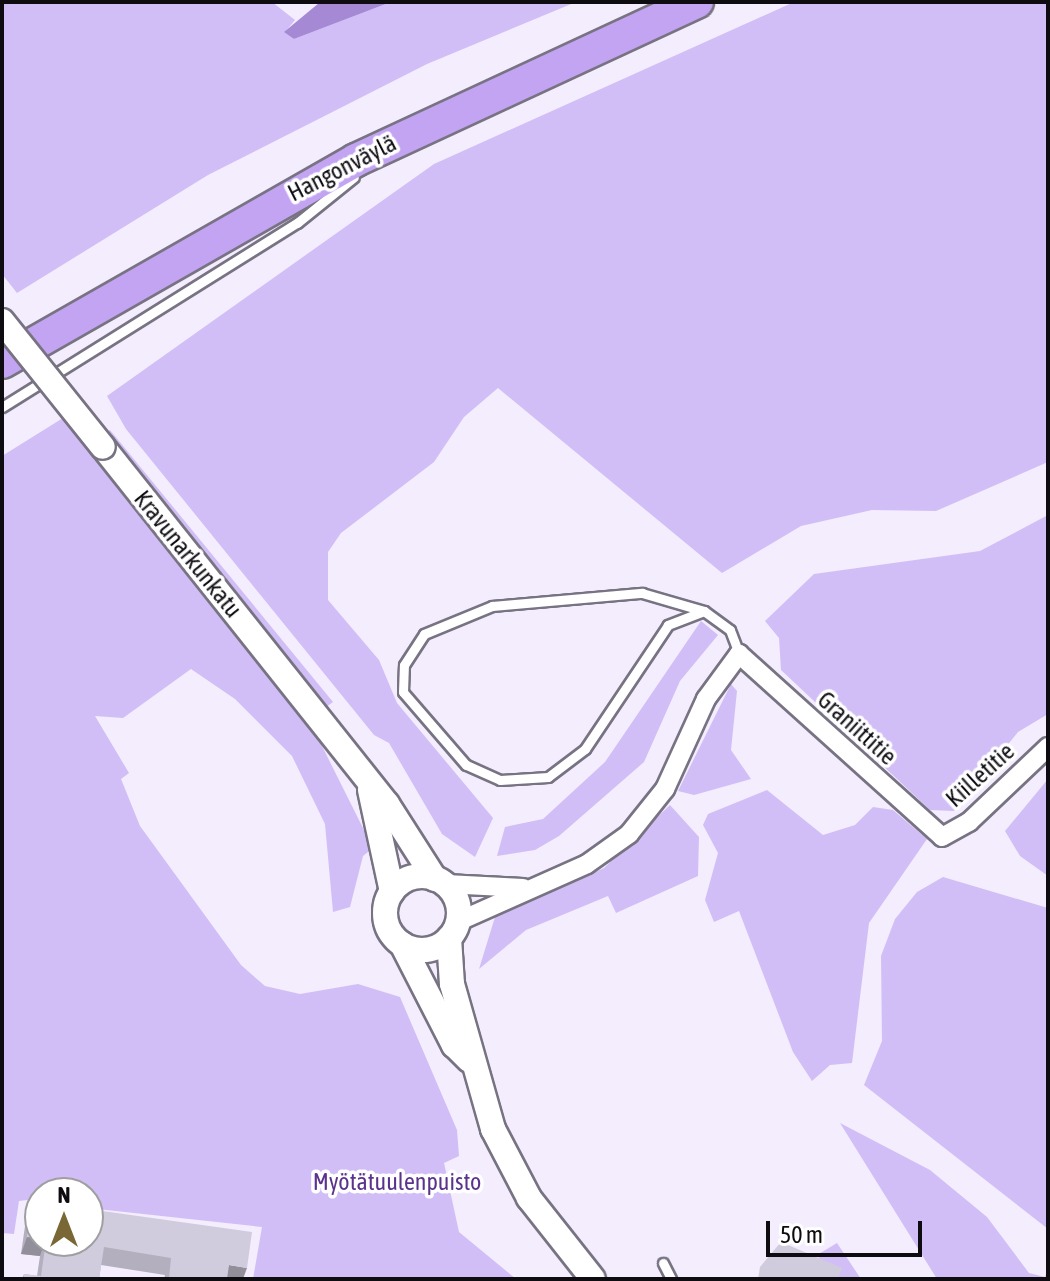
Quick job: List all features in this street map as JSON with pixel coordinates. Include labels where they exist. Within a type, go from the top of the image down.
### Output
[{"type":"highway","name":"Hangonväylä","points":[[2,362],[158,267],[391,143],[697,2]]},
{"type":"street","name":"Kravunarkunkatu","points":[[2,321],[370,790],[387,804],[440,882]]},
{"type":"street","name":"Graniittitie","points":[[739,654],[942,837]]},
{"type":"street","points":[[402,944],[427,949],[453,930],[526,888],[587,864],[629,834],[665,789],[706,699],[739,654]]},
{"type":"street","name":"Kiilletitie","points":[[942,837],[969,822],[1048,747]]},
{"type":"street","name":"Kravunarkunkatu","points":[[370,790],[392,892]]},
{"type":"street","points":[[469,1060],[454,1045],[402,944],[386,923],[392,892],[411,877],[526,888]]},
{"type":"street","points":[[440,882],[457,902],[453,930],[469,1060],[522,1187],[593,1279]]},
{"type":"lane","points":[[2,407],[297,223],[391,143]]},
{"type":"lane","points":[[704,611],[668,625],[585,749],[548,777],[500,780],[466,765],[403,692],[404,665],[424,634],[492,606],[642,593],[704,611],[730,630],[739,654]]},
{"type":"lane","points":[[663,1263],[671,1279]]},
{"type":"green space","points":[[2,2],[272,2],[295,20],[285,32],[294,39],[391,2],[576,2],[427,64],[208,175],[17,293],[2,274]]},
{"type":"green space","points":[[794,2],[1048,2],[1048,462],[936,511],[872,510],[801,526],[722,573],[498,388],[464,417],[434,462],[341,533],[328,552],[328,600],[379,660],[397,703],[493,818],[475,857],[442,834],[389,743],[374,735],[126,429],[107,396],[434,164]]},
{"type":"green space","name":"Myötätuulenpuisto","points":[[63,418],[313,728],[373,848],[363,856],[350,907],[333,912],[325,824],[292,756],[235,699],[191,669],[123,718],[95,716],[129,773],[121,779],[140,826],[241,965],[265,986],[300,994],[358,984],[400,997],[457,1130],[459,1156],[444,1163],[459,1232],[516,1279],[253,1279],[262,1227],[104,1210],[104,1177],[24,1177],[24,1200],[19,1201],[14,1234],[2,1233],[2,456]]},
{"type":"green space","points":[[110,430],[333,702],[326,707],[106,433]]},
{"type":"green space","points":[[1048,515],[1048,714],[1018,732],[954,811],[930,810],[781,670],[779,638],[765,621],[814,574],[980,551]]},
{"type":"green space","points":[[701,621],[718,635],[680,681],[644,762],[559,836],[535,850],[497,856],[505,827],[543,819],[605,762]]},
{"type":"green space","points":[[731,684],[737,691],[731,750],[751,779],[694,795],[678,791]]},
{"type":"green space","points":[[1048,779],[1048,876],[1020,856],[1005,831]]},
{"type":"green space","points":[[767,790],[823,835],[855,825],[873,807],[893,810],[927,839],[869,923],[852,1063],[830,1065],[812,1081],[793,1052],[739,911],[714,922],[705,900],[718,853],[703,825],[708,814]]},
{"type":"green space","points":[[670,805],[699,837],[698,876],[616,913],[608,896],[526,930],[479,969],[495,917],[604,868]]},
{"type":"green space","points":[[943,877],[1048,908],[1048,1229],[864,1085],[882,1041],[881,956],[895,919],[917,892]]},
{"type":"green space","points":[[840,1123],[930,1170],[987,1217],[1029,1273],[1045,1277],[1048,1268],[1048,1279],[937,1279]]},
{"type":"green space","points":[[837,1243],[861,1279],[833,1279],[817,1255]]},
{"type":"shaded area","points":[[391,2],[294,39],[284,32],[319,3]]},
{"type":"building","points":[[104,1211],[252,1232],[247,1268],[229,1265],[227,1279],[169,1279],[171,1258],[104,1247]]},
{"type":"building","points":[[781,1242],[842,1268],[838,1279],[758,1279],[760,1267]]},
{"type":"building","points":[[44,1257],[102,1257],[99,1279],[24,1279],[24,1274],[41,1276]]}]
